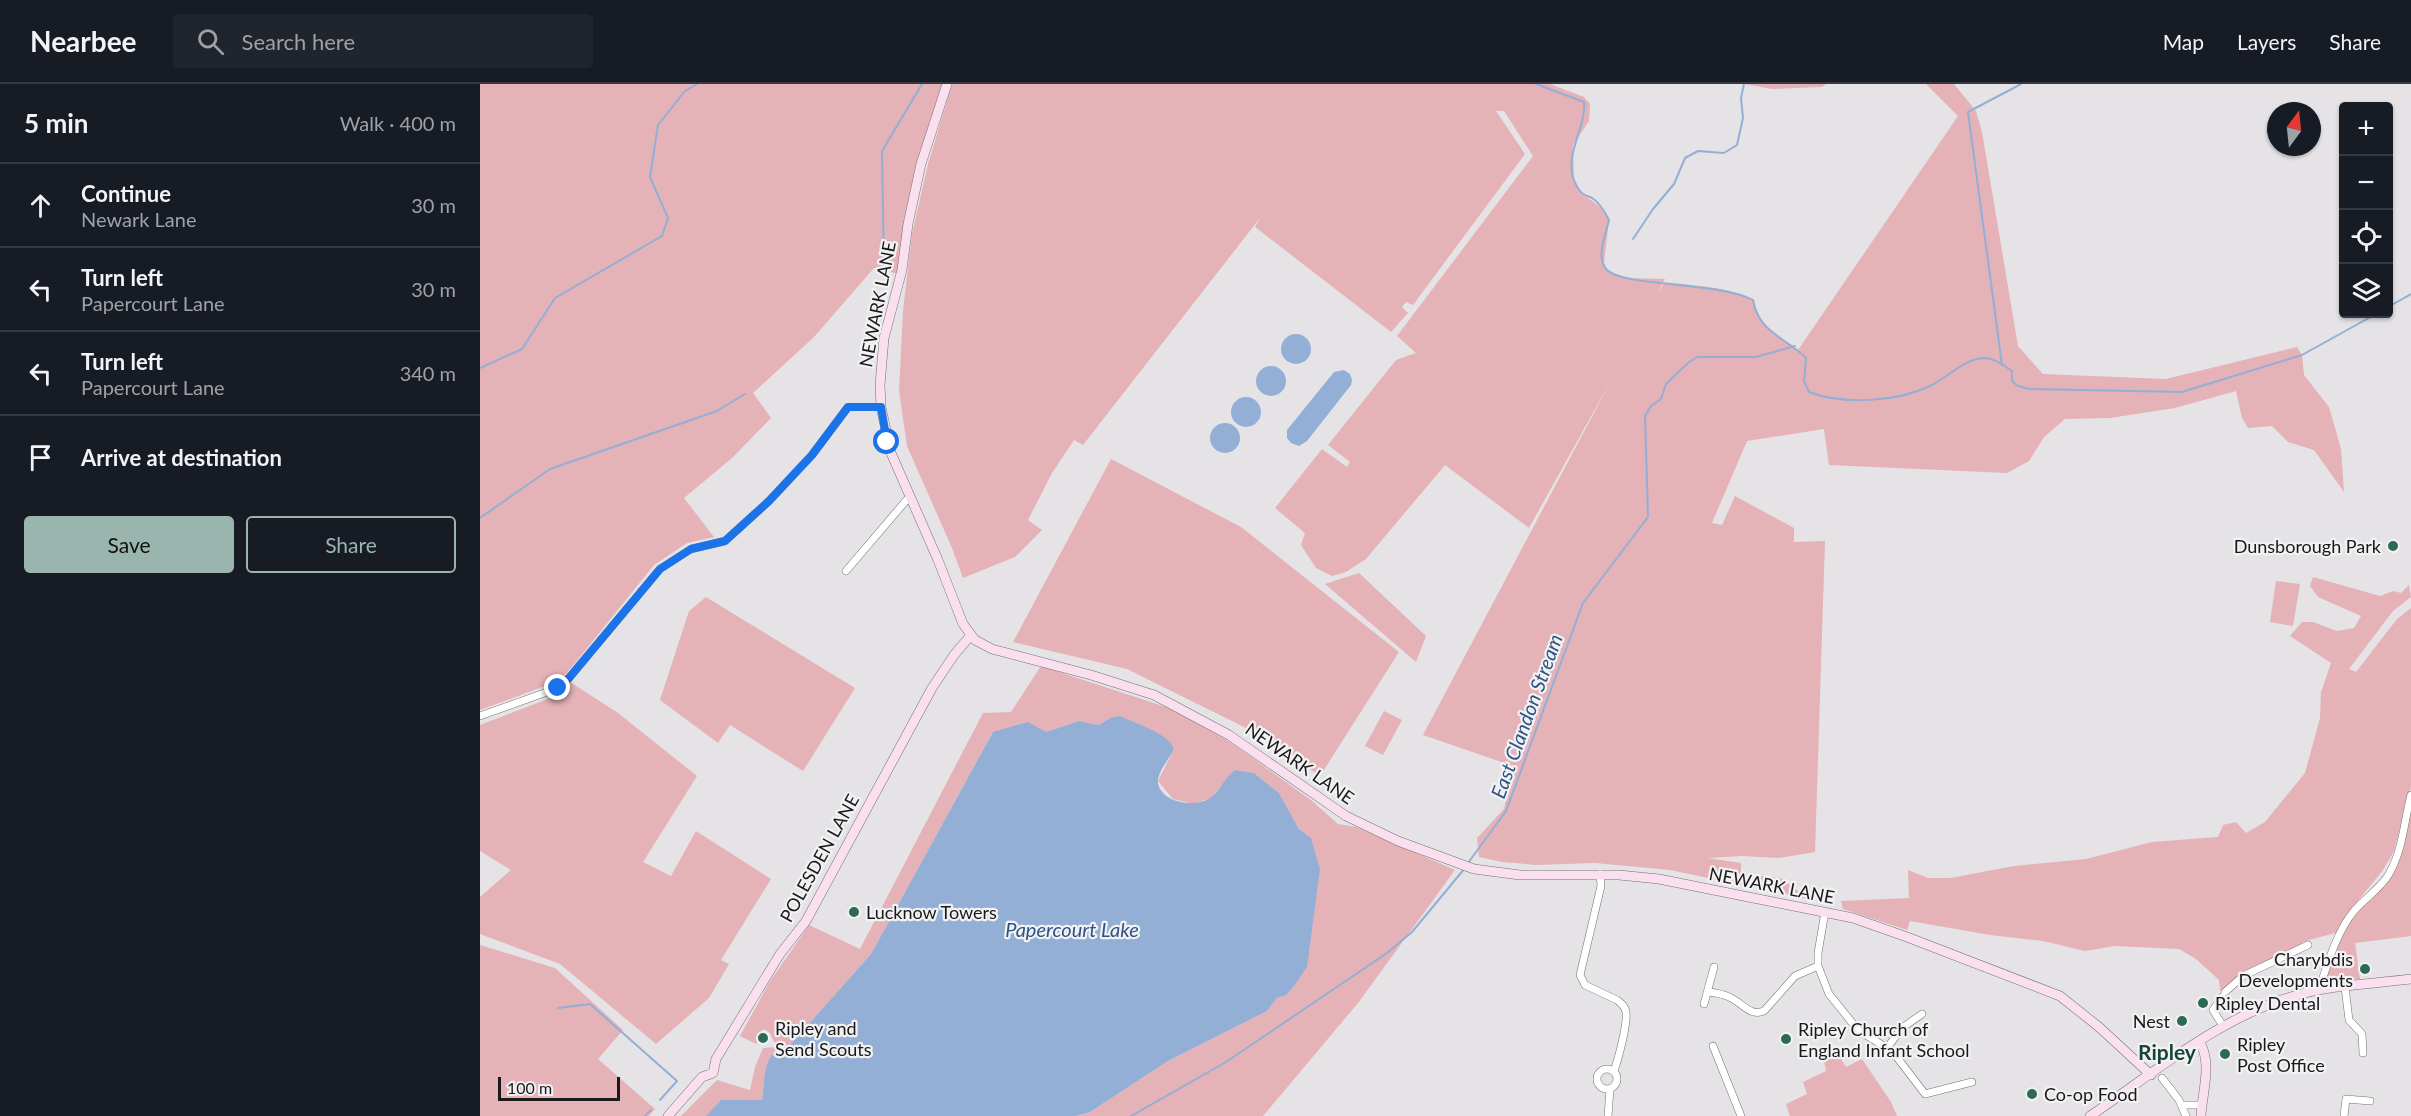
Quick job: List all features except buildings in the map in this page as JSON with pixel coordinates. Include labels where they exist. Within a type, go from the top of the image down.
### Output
[{"type":"main road","name":"NEWARK LANE","points":[[947,84],[921,164],[908,224],[902,270],[884,338],[880,373],[881,407],[891,453],[963,624],[979,643],[992,649],[1127,685],[1180,707],[1229,735],[1346,816],[1371,829],[1474,868],[1520,875],[1600,874],[1659,879],[1853,918],[2060,996],[2099,1027],[2151,1075]]},
{"type":"main road","name":"POLESDEN LANE","points":[[668,1116],[702,1077],[713,1073],[714,1062],[780,954],[806,921],[932,688],[948,663],[971,635]]},
{"type":"main road","points":[[2090,1116],[2223,1026],[2271,1003],[2319,990],[2411,979]]},
{"type":"main road","points":[[2199,1041],[2205,1057],[2201,1116]]},
{"type":"street","points":[[480,716],[558,688],[569,678],[660,569],[691,549],[725,541],[776,494],[812,455],[848,407],[881,407]]},
{"type":"street","points":[[846,571],[910,496]]},
{"type":"street","points":[[2319,990],[2329,957],[2347,922],[2387,877],[2396,860],[2400,851],[2404,820],[2411,795]]},
{"type":"street","points":[[1600,874],[1601,886],[1580,975],[1585,985],[1617,1000],[1626,1012],[1614,1071],[1618,1080],[1610,1089],[1608,1116]]},
{"type":"street","points":[[1825,912],[1818,966],[1829,994],[1858,1030],[1887,1048],[1925,1094],[1972,1082]]},
{"type":"street","points":[[2223,1026],[2214,1010],[2223,994],[2243,976],[2308,945]]},
{"type":"street","points":[[1709,992],[1733,999],[1754,1013],[1764,1011],[1796,976],[1818,966]]},
{"type":"street","points":[[1704,1004],[1714,967]]},
{"type":"street","points":[[2345,987],[2349,1020],[2362,1034],[2363,1053]]},
{"type":"street","points":[[1731,1009],[1733,999]]},
{"type":"street","points":[[1887,1048],[1902,1028],[1922,1014]]},
{"type":"street","points":[[1713,1046],[1741,1116]]},
{"type":"street","points":[[1610,1089],[1601,1087],[1597,1077],[1605,1069],[1614,1071]]},
{"type":"street","points":[[2162,1078],[2182,1105],[2186,1116]]},
{"type":"street","points":[[2344,1116],[2346,1099],[2370,1101]]},
{"type":"street","points":[[2182,1105],[2202,1105]]},
{"type":"shaded area","points":[[480,84],[943,84],[898,275],[886,269],[874,268],[814,337],[753,393],[771,418],[732,458],[684,498],[714,537],[687,543],[654,565],[567,673],[553,683],[480,710]]},
{"type":"shaded area","points":[[952,84],[1550,84],[1584,97],[1590,104],[1589,121],[1573,145],[1574,178],[1581,193],[1603,209],[1609,220],[1604,263],[1607,270],[1625,278],[1665,279],[1657,295],[1665,282],[1710,287],[1743,295],[1753,300],[1759,318],[1769,330],[1798,350],[1958,116],[1926,84],[1954,84],[1976,111],[1982,132],[2018,346],[2043,374],[2166,379],[2297,347],[2302,355],[2304,375],[2329,407],[2341,449],[2344,492],[2314,450],[2288,442],[2272,426],[2248,428],[2242,418],[2236,391],[2175,408],[2110,418],[2065,419],[2044,437],[2029,461],[2007,473],[1829,465],[1824,429],[1747,441],[1712,523],[1722,525],[1735,496],[1794,528],[1794,542],[1825,541],[1815,852],[1779,858],[1742,856],[1708,858],[1741,863],[1741,874],[1781,878],[1809,899],[1670,870],[1595,863],[1536,865],[1479,857],[1477,838],[1504,809],[1513,766],[1423,735],[1614,375],[1529,528],[1445,465],[1366,559],[1346,572],[1332,576],[1316,568],[1301,545],[1305,533],[1275,508],[1322,449],[1347,467],[1350,462],[1328,445],[1396,360],[1416,353],[1397,336],[1533,156],[1504,111],[1496,111],[1525,154],[1413,305],[1406,302],[1402,307],[1408,313],[1391,332],[1255,227],[1260,218],[1083,445],[1074,440],[1052,473],[1028,520],[1042,530],[1015,557],[963,578],[907,446],[899,391],[903,311],[912,234],[928,164]]},
{"type":"shaded area","points":[[1744,84],[1826,84],[1822,87],[1772,89]]},
{"type":"shaded area","points":[[1111,459],[1241,527],[1399,652],[1320,776],[1254,732],[1127,669],[1013,642]]},
{"type":"shaded area","points":[[1359,573],[1426,636],[1416,662],[1325,584]]},
{"type":"shaded area","points":[[2313,577],[2380,596],[2393,591],[2401,593],[2409,585],[2411,597],[2393,611],[2349,669],[2356,672],[2397,619],[2411,608],[2411,787],[2394,851],[2383,870],[2348,913],[2339,932],[2309,940],[2235,980],[2224,991],[2220,990],[2219,980],[2196,959],[2179,949],[2115,946],[2085,951],[2043,941],[1990,935],[1910,921],[1907,930],[1843,909],[1841,901],[1909,898],[1908,870],[1928,878],[1950,878],[2014,866],[2086,859],[2152,842],[2218,837],[2223,825],[2236,822],[2246,833],[2265,822],[2305,773],[2320,718],[2321,692],[2331,663],[2290,636],[2302,622],[2313,622],[2337,631],[2354,628],[2361,616],[2318,597],[2310,586]]},
{"type":"shaded area","points":[[2276,581],[2300,584],[2293,626],[2270,622]]},
{"type":"shaded area","points":[[706,597],[855,688],[803,771],[730,725],[718,743],[660,700],[689,611]]},
{"type":"shaded area","points":[[1041,666],[1172,709],[1230,742],[1311,800],[1338,824],[1356,827],[1455,870],[1358,1003],[1263,1116],[1076,1116],[1090,1112],[1168,1061],[1267,1011],[1277,998],[1286,995],[1292,989],[1307,966],[1311,838],[1299,829],[1279,793],[1254,773],[1235,770],[1211,798],[1193,804],[1173,799],[1158,781],[1174,749],[1110,718],[1099,725],[1079,721],[1046,732],[993,732],[871,954],[790,1045],[774,1052],[769,1058],[762,1100],[721,1100],[706,1116],[681,1116],[717,1080],[750,1090],[755,1067],[763,1048],[777,1047],[769,1032],[763,1029],[756,1044],[740,1036],[769,983],[809,925],[860,949],[983,713],[1011,712]]},
{"type":"shaded area","points":[[570,682],[618,713],[697,776],[643,862],[671,876],[696,831],[771,879],[721,960],[729,964],[709,998],[656,1044],[560,964],[480,934],[480,897],[511,870],[480,851],[480,725],[561,694]]},
{"type":"shaded area","points":[[1384,711],[1402,720],[1383,755],[1365,746]]},
{"type":"shaded area","points":[[2411,806],[2411,936],[2355,943],[2360,979],[2329,982],[2326,979],[2326,973],[2347,925],[2357,910],[2383,886],[2395,870],[2401,854]]},
{"type":"shaded area","points":[[480,945],[555,968],[623,1030],[598,1059],[655,1109],[649,1116],[480,1116]]},
{"type":"shaded area","points":[[1838,1054],[1846,1067],[1862,1059],[1891,1102],[1897,1116],[1790,1116],[1786,1104],[1807,1094],[1803,1082],[1826,1071],[1824,1061]]},
{"type":"water","points":[[1296,334],[1307,338],[1311,349],[1307,360],[1296,364],[1285,360],[1281,349],[1285,338]]},
{"type":"water","points":[[1271,366],[1282,370],[1286,381],[1282,392],[1271,396],[1260,392],[1256,381],[1260,370]]},
{"type":"water","points":[[1344,370],[1350,374],[1351,385],[1307,441],[1299,446],[1291,443],[1287,438],[1287,430],[1334,372]]},
{"type":"water","points":[[1246,397],[1257,401],[1261,412],[1257,423],[1246,427],[1235,423],[1231,412],[1235,401]]},
{"type":"water","points":[[1225,423],[1236,427],[1240,438],[1236,449],[1225,453],[1214,449],[1210,438],[1214,427]]},
{"type":"water","name":"Papercourt Lake","points":[[1120,716],[1166,738],[1174,749],[1158,779],[1165,795],[1180,802],[1196,803],[1210,798],[1235,770],[1254,773],[1279,793],[1299,829],[1311,838],[1320,869],[1307,967],[1286,995],[1277,998],[1267,1011],[1168,1061],[1090,1112],[1076,1116],[706,1116],[721,1100],[762,1100],[769,1058],[781,1048],[790,1045],[871,954],[993,732],[1028,722],[1046,732],[1079,721],[1099,725],[1110,718]]},
{"type":"waterway","points":[[480,368],[522,349],[555,298],[662,236],[668,218],[650,177],[658,125],[685,91],[697,84]]},
{"type":"waterway","points":[[884,271],[882,151],[922,84]]},
{"type":"waterway","points":[[1536,84],[1584,102],[1584,113],[1574,146],[1571,169],[1580,191],[1597,202],[1609,220],[1602,253],[1607,270],[1632,279],[1719,290],[1753,300],[1756,311],[1767,327],[1806,358],[1804,381],[1809,392],[1823,396],[1854,400],[1902,396],[1930,386],[1962,365],[1983,358],[1994,360],[2005,366],[2012,371],[2012,381],[2018,386],[2029,389],[2182,392],[2302,355],[2369,318]]},
{"type":"waterway","points":[[1633,239],[1653,209],[1674,184],[1685,158],[1698,151],[1724,153],[1737,145],[1743,118],[1741,98],[1744,84]]},
{"type":"waterway","points":[[2002,365],[1968,112],[2021,84]]},
{"type":"waterway","points":[[2393,304],[2411,294]]},
{"type":"waterway","name":"East Clandon Stream","points":[[1468,863],[1506,811],[1583,603],[1648,517],[1645,416],[1651,406],[1661,399],[1666,384],[1697,357],[1756,357],[1795,346]]},
{"type":"waterway","points":[[480,518],[550,469],[717,411],[745,394]]},
{"type":"waterway","name":"East Clandon Stream","points":[[1131,1116],[1226,1062],[1387,953],[1412,932],[1465,868]]},
{"type":"waterway","points":[[558,1008],[590,1004],[677,1081],[660,1100]]},
{"type":"waterway","points":[[645,1116],[651,1110]]},
{"type":"place","name":"Dunsborough Park","points":[[2393,546]]},
{"type":"place","name":"Lucknow Towers","points":[[854,912]]},
{"type":"place","name":"Charybdis Developments","points":[[2365,969]]},
{"type":"place","name":"Ripley Dental","points":[[2203,1003]]},
{"type":"place","name":"Nest","points":[[2182,1021]]},
{"type":"place","name":"Ripley and Send Scouts","points":[[763,1038]]},
{"type":"place","name":"Ripley Church of England Infant School","points":[[1786,1039]]},
{"type":"place","name":"Ripley Post Office","points":[[2225,1054]]},
{"type":"place","name":"Co-op Food","points":[[2032,1094]]},
{"type":"district","name":"Ripley","points":[[2167,1051]]},
{"type":"route","points":[[558,688],[569,678],[660,569],[691,549],[704,544],[725,541],[769,501],[812,455],[848,407],[881,407],[887,442]]}]
